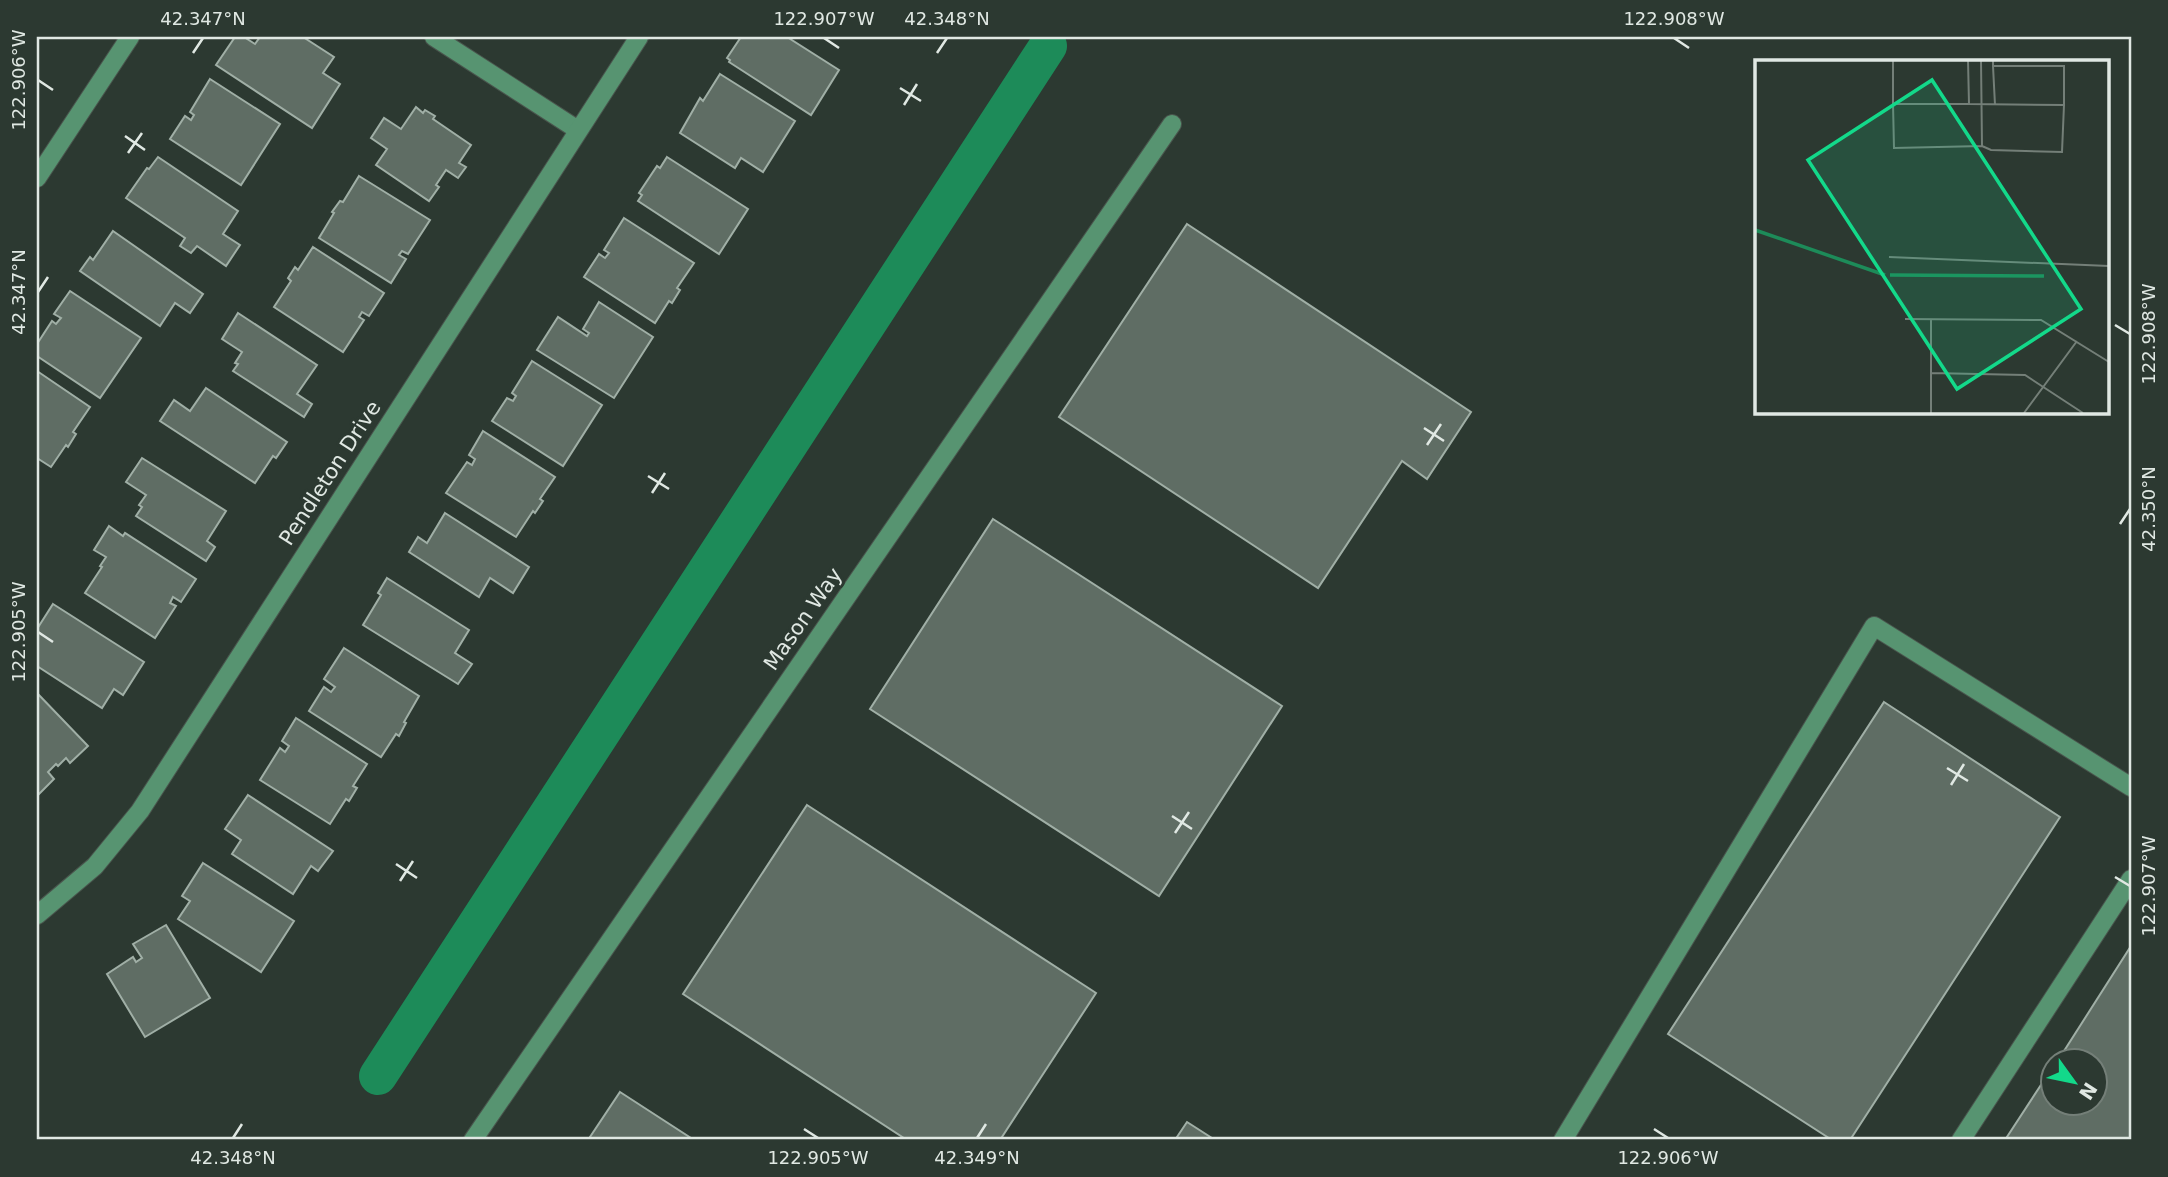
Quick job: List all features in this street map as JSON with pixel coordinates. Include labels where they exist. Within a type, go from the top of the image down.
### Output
[{"type":"street","points":[[37,178],[130,37]]},
{"type":"street","points":[[434,37],[578,130]]},
{"type":"street","name":"Pendleton Drive","points":[[37,915],[95,866],[140,811],[639,37]]},
{"type":"street","name":"Mason Way","points":[[473,1140],[1172,124]]},
{"type":"street","points":[[1563,1140],[1874,626],[2131,787]]},
{"type":"street","points":[[1961,1140],[2131,878]]},
{"type":"building","points":[[235,37],[244,37],[255,44],[260,37],[303,37],[334,57],[323,73],[340,84],[312,128],[216,65]]},
{"type":"building","points":[[741,37],[787,37],[839,70],[811,115],[729,62],[727,58]]},
{"type":"building","points":[[720,74],[795,121],[763,172],[741,158],[735,168],[680,133],[700,98],[703,101]]},
{"type":"building","points":[[210,79],[280,124],[241,185],[170,139],[185,116],[191,120],[194,115],[190,112]]},
{"type":"building","points":[[416,107],[423,113],[425,110],[435,116],[433,119],[471,145],[459,163],[466,167],[458,178],[446,170],[429,201],[376,165],[387,149],[371,138],[384,118],[401,129]]},
{"type":"building","points":[[158,157],[238,211],[223,234],[240,245],[226,266],[197,246],[191,253],[180,246],[185,238],[126,198]]},
{"type":"building","points":[[667,157],[748,209],[719,254],[638,201],[642,195],[639,193],[657,166],[660,168]]},
{"type":"building","points":[[359,176],[430,220],[408,254],[402,251],[399,255],[406,259],[391,283],[319,238],[334,213],[332,212],[340,201],[343,202]]},
{"type":"building","points":[[624,218],[694,263],[677,288],[680,290],[672,303],[669,301],[655,323],[584,277],[599,254],[605,258],[609,253],[604,250]]},
{"type":"building","points":[[1187,224],[1471,412],[1427,479],[1402,461],[1318,588],[1059,417]]},
{"type":"building","points":[[113,231],[203,294],[190,313],[175,303],[160,326],[80,271],[90,257],[93,260]]},
{"type":"building","points":[[313,247],[384,293],[369,316],[362,312],[359,317],[364,320],[343,352],[274,307],[291,281],[288,278],[295,267],[298,270]]},
{"type":"building","points":[[70,291],[141,338],[100,398],[37,356],[37,344],[52,321],[56,324],[61,318],[54,314]]},
{"type":"building","points":[[599,302],[653,337],[614,398],[537,350],[558,317],[587,336],[589,333],[583,329]]},
{"type":"building","points":[[238,313],[317,365],[297,394],[312,404],[304,417],[233,371],[242,352],[222,339]]},
{"type":"building","points":[[532,361],[602,405],[563,466],[492,421],[507,398],[513,401],[516,396],[512,393]]},
{"type":"building","points":[[37,371],[90,407],[73,432],[76,434],[68,447],[66,445],[51,467],[37,458]]},
{"type":"building","points":[[206,388],[287,442],[276,458],[273,456],[255,483],[160,421],[174,400],[190,411]]},
{"type":"building","points":[[483,431],[555,477],[540,499],[543,501],[516,537],[446,493],[467,462],[472,465],[475,459],[469,455]]},
{"type":"building","points":[[142,458],[226,511],[207,541],[215,547],[206,561],[136,516],[146,495],[126,482]]},
{"type":"building","points":[[445,513],[529,567],[513,593],[490,578],[479,597],[409,552],[418,537],[427,543]]},
{"type":"building","points":[[993,519],[1282,706],[1159,896],[870,709]]},
{"type":"building","points":[[109,526],[123,536],[125,533],[196,579],[181,602],[173,597],[170,603],[176,606],[155,638],[85,593],[106,557],[94,550]]},
{"type":"building","points":[[387,578],[469,630],[455,653],[472,664],[458,684],[363,625],[381,595],[378,593]]},
{"type":"building","points":[[53,604],[144,662],[123,695],[114,689],[102,708],[37,666],[37,629]]},
{"type":"building","points":[[344,648],[419,696],[399,736],[396,734],[381,757],[309,711],[324,687],[331,692],[335,687],[324,679]]},
{"type":"building","points":[[37,693],[88,746],[70,763],[66,758],[58,766],[56,764],[48,772],[54,779],[37,796]]},
{"type":"building","points":[[1884,702],[2060,817],[1850,1140],[1832,1140],[1668,1034]]},
{"type":"building","points":[[296,718],[367,764],[353,786],[357,788],[349,801],[346,799],[330,824],[260,780],[280,748],[285,752],[289,746],[282,741]]},
{"type":"building","points":[[248,795],[333,851],[318,871],[311,866],[293,894],[232,854],[241,840],[225,829]]},
{"type":"building","points":[[807,805],[1096,993],[1000,1140],[907,1140],[683,994]]},
{"type":"building","points":[[203,863],[294,921],[261,972],[178,919],[190,901],[182,896]]},
{"type":"building","points":[[166,925],[210,998],[145,1037],[107,974],[133,957],[136,962],[142,958],[133,944]]},
{"type":"building","points":[[2131,946],[2131,1140],[2005,1140],[2038,1089],[2038,1118],[2108,1118],[2108,1048],[2066,1048]]},
{"type":"building","points":[[620,1092],[694,1140],[588,1140]]},
{"type":"building","points":[[1187,1122],[1215,1140],[1175,1140]]},
{"type":"waterway","points":[[378,1076],[1048,46]]}]
